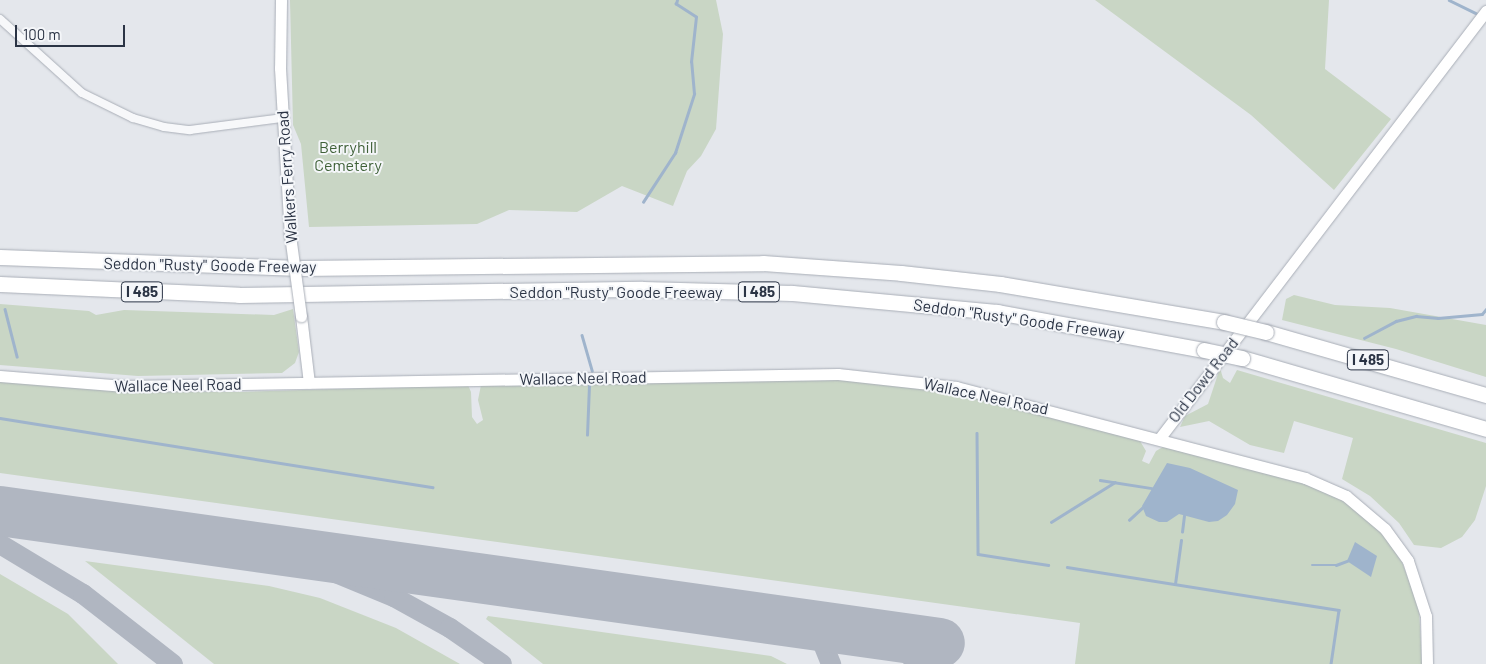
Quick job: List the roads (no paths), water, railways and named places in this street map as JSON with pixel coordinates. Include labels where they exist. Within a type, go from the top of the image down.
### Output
[{"type":"highway","name":"Seddon \"Rusty\" Goode Freeway","points":[[0,257],[300,268],[773,263],[901,273],[1000,284],[1224,322],[1266,332],[1486,395]]},
{"type":"highway","name":"Seddon \"Rusty\" Goode Freeway","points":[[0,284],[239,295],[642,289],[792,293],[997,312],[1242,358],[1486,429]]},
{"type":"street","name":"Walkers Ferry Road","points":[[281,0],[283,118],[290,234],[309,384]]},
{"type":"street","name":"Old Dowd Road","points":[[1427,664],[1426,616],[1419,588],[1408,561],[1373,516],[1346,496],[1318,482],[1159,439],[1486,11]]},
{"type":"street","points":[[0,19],[76,89],[133,118],[164,128],[190,130],[283,118]]},
{"type":"street","name":"Wallace Neel Road","points":[[0,376],[98,386],[862,375],[956,387],[1159,439]]},
{"type":"water","points":[[1167,463],[1190,468],[1238,490],[1235,504],[1227,515],[1218,521],[1209,522],[1179,514],[1167,522],[1159,522],[1146,516],[1142,506]]},
{"type":"water","points":[[1355,542],[1377,556],[1371,577],[1347,561]]},
{"type":"waterway","points":[[643,202],[675,153],[694,94],[691,62],[696,17],[676,4],[677,0]]},
{"type":"waterway","points":[[1449,0],[1476,13]]},
{"type":"waterway","points":[[5,309],[17,356]]},
{"type":"waterway","points":[[1364,338],[1396,321],[1416,316],[1438,318],[1482,314],[1486,309]]},
{"type":"waterway","points":[[582,335],[592,371]]},
{"type":"waterway","points":[[587,435],[589,385]]},
{"type":"waterway","points":[[0,418],[433,487]]},
{"type":"waterway","points":[[977,433],[978,554],[1048,565]]},
{"type":"waterway","points":[[1100,480],[1151,488]]},
{"type":"waterway","points":[[1051,522],[1115,482]]},
{"type":"waterway","points":[[1129,520],[1142,508]]},
{"type":"waterway","points":[[1182,532],[1184,516]]},
{"type":"waterway","points":[[1175,584],[1181,540]]},
{"type":"waterway","points":[[1312,565],[1336,565],[1347,561]]},
{"type":"waterway","points":[[1067,567],[1339,610],[1331,664]]},
{"type":"park label","name":"Berryhill Cemetery","points":[[348,156]]}]
